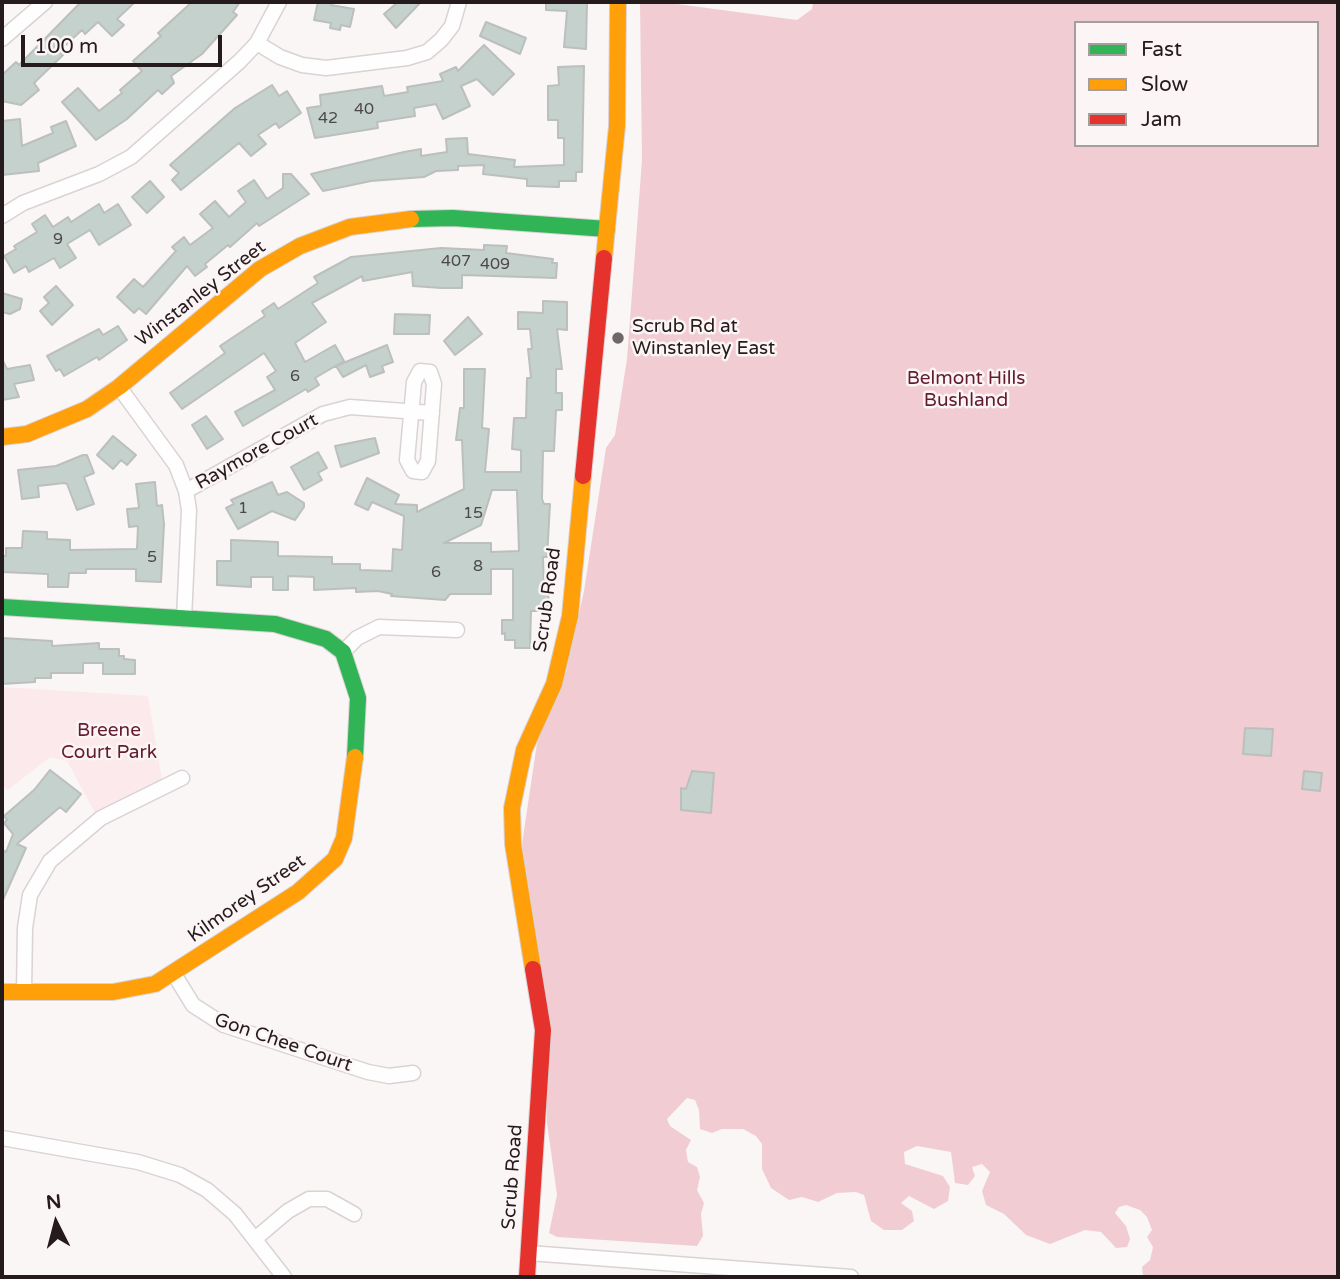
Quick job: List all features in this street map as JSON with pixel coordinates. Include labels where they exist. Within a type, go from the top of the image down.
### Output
[{"type":"street","points":[[2,39],[45,2]]},
{"type":"street","points":[[2,216],[23,203],[99,174],[131,157],[215,86],[257,43],[279,2]]},
{"type":"street","points":[[257,43],[280,57],[302,65],[326,68],[407,58],[427,52],[441,40],[452,26],[459,2]]},
{"type":"street","name":"Scrub Road","points":[[527,1277],[542,1030],[513,845],[512,808],[524,750],[554,684],[570,616],[617,126],[618,2]]},
{"type":"street","name":"Winstanley Street","points":[[2,437],[27,434],[87,409],[119,387],[260,269],[300,246],[350,227],[399,219],[453,218],[607,229]]},
{"type":"street","points":[[420,371],[430,372],[434,384],[432,412],[428,461],[422,472],[413,471],[407,460],[411,410],[414,382],[420,371]]},
{"type":"street","points":[[119,387],[176,465],[186,491],[188,510],[184,618]]},
{"type":"street","name":"Raymore Court","points":[[186,491],[323,414],[350,407],[432,412]]},
{"type":"street","points":[[2,607],[275,624],[303,629],[326,639],[343,652],[357,638],[379,627],[457,630]]},
{"type":"street","name":"Kilmorey Street","points":[[2,992],[132,990],[174,974],[298,892],[335,859],[344,838],[359,723],[358,698],[343,652]]},
{"type":"street","points":[[24,992],[25,928],[30,895],[50,861],[101,818],[181,778]]},
{"type":"street","name":"Gon Chee Court","points":[[174,974],[193,1005],[224,1025],[368,1072],[389,1076],[413,1073]]},
{"type":"street","points":[[2,1138],[138,1162],[180,1175],[207,1190],[256,1238],[284,1277]]},
{"type":"street","points":[[256,1238],[288,1211],[309,1199],[327,1199],[354,1214]]},
{"type":"street","points":[[529,1253],[851,1277]]},
{"type":"green space","name":"Belmont Hills Bushland","points":[[640,2],[662,2],[797,20],[812,9],[813,2],[1338,2],[1338,1277],[1143,1276],[1142,1267],[1150,1260],[1153,1247],[1147,1237],[1152,1230],[1147,1217],[1140,1210],[1126,1205],[1119,1207],[1115,1213],[1126,1226],[1130,1239],[1127,1247],[1116,1248],[1101,1232],[1085,1230],[1050,1244],[1026,1235],[1004,1214],[986,1205],[982,1191],[990,1172],[982,1164],[972,1167],[975,1176],[968,1185],[955,1183],[951,1152],[917,1146],[904,1152],[905,1164],[943,1176],[950,1187],[948,1201],[934,1209],[909,1196],[901,1203],[912,1211],[914,1221],[902,1230],[884,1230],[871,1221],[864,1195],[856,1192],[837,1193],[818,1202],[802,1197],[789,1200],[771,1188],[762,1169],[762,1144],[756,1136],[743,1129],[722,1129],[712,1133],[700,1129],[699,1110],[695,1100],[687,1098],[667,1119],[670,1126],[691,1140],[686,1150],[688,1162],[697,1167],[700,1177],[697,1190],[704,1203],[701,1214],[703,1236],[697,1246],[557,1237],[549,1233],[557,1195],[547,1123],[547,1006],[522,844],[537,743],[566,672],[584,591],[606,448],[615,435],[627,359],[642,160]]},
{"type":"green space","name":"Breene Court Park","points":[[2,687],[148,696],[162,780],[95,813],[67,761],[50,757],[8,790],[2,786]]},
{"type":"building","points":[[81,2],[135,2],[117,19],[124,25],[112,36],[98,22],[85,34],[82,30],[59,51],[63,55],[34,83],[39,90],[21,105],[2,101],[2,75],[16,62],[19,65]]},
{"type":"building","points":[[192,2],[240,2],[233,12],[237,15],[202,54],[171,76],[174,83],[162,94],[158,90],[127,119],[96,140],[62,102],[78,88],[99,111],[122,93],[120,90],[142,71],[133,61],[161,36],[158,33]]},
{"type":"building","points":[[318,2],[332,2],[331,5],[354,9],[350,27],[341,25],[340,30],[330,28],[331,23],[314,20]]},
{"type":"building","points":[[398,2],[421,2],[396,28],[384,14]]},
{"type":"building","points":[[546,2],[587,2],[586,49],[564,47],[567,11],[546,10]]},
{"type":"building","points":[[486,22],[526,38],[520,54],[480,36]]},
{"type":"building","points":[[484,45],[514,74],[493,95],[477,79],[461,86],[470,106],[443,119],[436,104],[414,108],[415,116],[377,122],[378,128],[315,138],[307,108],[321,106],[320,95],[382,86],[384,96],[408,92],[407,87],[443,81],[440,74],[456,67],[458,71]]},
{"type":"building","points":[[584,66],[582,172],[576,172],[576,181],[559,181],[559,187],[527,186],[527,179],[483,174],[484,165],[458,166],[458,170],[436,171],[424,177],[371,181],[323,191],[311,174],[421,149],[421,156],[447,152],[446,139],[467,138],[468,154],[515,160],[514,167],[564,165],[564,138],[558,138],[558,120],[548,120],[548,86],[559,85],[558,67]]},
{"type":"building","points":[[272,85],[279,96],[287,91],[301,113],[279,128],[276,123],[258,135],[266,144],[251,156],[239,143],[181,190],[172,180],[179,173],[170,165],[235,108]]},
{"type":"building","points":[[20,119],[22,146],[53,133],[51,127],[66,121],[76,146],[38,163],[39,171],[2,175],[2,121]]},
{"type":"building","points":[[283,174],[291,174],[309,194],[259,226],[257,223],[230,247],[228,245],[205,264],[207,267],[195,276],[187,266],[146,314],[139,308],[134,313],[117,297],[134,279],[143,287],[176,251],[172,247],[184,237],[190,245],[213,228],[200,214],[215,201],[229,217],[246,202],[238,191],[254,180],[267,199],[283,188]]},
{"type":"building","points":[[150,181],[164,197],[147,213],[132,197]]},
{"type":"building","points":[[99,204],[104,213],[118,204],[131,225],[99,245],[90,230],[67,244],[76,258],[60,268],[54,258],[29,272],[26,266],[14,273],[4,256],[16,249],[14,246],[37,232],[32,224],[45,215],[53,227],[68,217],[71,222]]},
{"type":"building","points":[[484,245],[507,246],[506,253],[553,259],[552,263],[557,263],[556,278],[462,275],[462,288],[441,288],[413,286],[412,272],[363,281],[362,276],[312,303],[326,322],[295,343],[305,362],[335,345],[344,361],[315,378],[319,385],[308,392],[306,389],[243,426],[235,412],[275,390],[267,377],[276,371],[264,353],[182,409],[170,393],[225,353],[220,346],[265,316],[262,311],[274,303],[278,309],[318,283],[314,277],[351,257],[441,248],[484,250]]},
{"type":"building","points":[[56,286],[73,305],[52,325],[40,311],[49,303],[44,297]]},
{"type":"building","points":[[2,293],[22,299],[20,309],[10,314],[2,312]]},
{"type":"building","points":[[543,301],[567,302],[567,330],[557,329],[562,369],[556,369],[556,393],[562,393],[562,410],[556,410],[554,451],[543,451],[542,499],[544,504],[550,504],[547,557],[543,557],[544,588],[548,588],[549,611],[531,611],[530,648],[515,648],[515,640],[505,640],[505,633],[502,634],[502,620],[513,620],[513,569],[491,569],[491,594],[450,594],[445,600],[391,596],[392,594],[378,591],[356,592],[356,588],[314,590],[314,577],[288,576],[288,590],[273,590],[273,577],[251,577],[251,587],[217,585],[217,561],[231,561],[231,540],[278,542],[278,556],[332,557],[332,564],[360,564],[360,570],[392,571],[393,549],[402,550],[404,516],[372,502],[368,510],[355,504],[367,478],[399,495],[395,504],[417,505],[417,512],[464,489],[462,440],[456,440],[460,408],[464,408],[464,369],[485,369],[482,428],[489,429],[485,472],[521,472],[521,450],[512,449],[514,418],[526,418],[527,378],[531,378],[528,349],[532,349],[530,329],[518,329],[518,312],[543,313]],"holes":[[[492,490],[517,490],[519,551],[491,552],[491,543],[444,543],[481,525]]]},
{"type":"building","points":[[395,314],[430,315],[429,334],[394,334]]},
{"type":"building","points":[[468,317],[482,334],[455,355],[444,341]]},
{"type":"building","points":[[118,326],[127,340],[99,360],[97,357],[64,376],[60,369],[56,371],[47,356],[99,329],[103,335]]},
{"type":"building","points":[[387,345],[393,362],[382,366],[384,372],[370,377],[366,365],[343,377],[336,366]]},
{"type":"building","points":[[2,359],[7,369],[30,365],[34,380],[14,384],[19,397],[2,400]]},
{"type":"building","points":[[206,416],[223,439],[207,449],[192,425]]},
{"type":"building","points":[[113,436],[136,455],[127,465],[121,460],[113,469],[97,455]]},
{"type":"building","points":[[375,438],[379,453],[341,467],[335,446]]},
{"type":"building","points":[[318,452],[327,468],[318,473],[322,480],[304,490],[291,467]]},
{"type":"building","points":[[87,455],[94,473],[84,477],[94,504],[77,510],[67,484],[64,483],[38,486],[39,497],[22,499],[18,470],[56,466]]},
{"type":"building","points":[[155,482],[157,506],[162,505],[164,524],[161,582],[136,581],[136,569],[86,569],[86,573],[69,573],[68,587],[48,587],[48,574],[2,572],[2,556],[6,556],[6,548],[22,548],[23,531],[47,532],[47,539],[70,540],[70,550],[137,549],[138,526],[129,527],[127,509],[139,508],[136,484]]},
{"type":"building","points":[[272,482],[278,495],[287,492],[304,503],[295,520],[272,511],[238,529],[226,508],[234,504],[231,500]]},
{"type":"building","points":[[2,638],[52,641],[52,646],[99,643],[99,649],[119,649],[119,656],[135,660],[135,674],[103,674],[103,663],[83,663],[83,673],[51,673],[51,678],[35,678],[35,682],[2,684]]},
{"type":"building","points":[[1245,728],[1273,729],[1271,756],[1243,754]]},
{"type":"building","points":[[50,770],[81,794],[66,812],[60,807],[17,844],[26,848],[2,902],[2,850],[6,852],[13,834],[4,823],[7,820],[4,816],[34,790]]},
{"type":"building","points":[[692,771],[714,773],[711,813],[681,810],[681,788],[686,789]]},
{"type":"building","points":[[1304,771],[1322,773],[1320,791],[1302,789]]},
{"type":"traffic: fast","points":[[411,219],[453,218],[607,229]]},
{"type":"traffic: fast","points":[[2,607],[275,624],[326,639],[343,652],[358,698],[355,757]]},
{"type":"traffic: slow","points":[[604,258],[617,126],[618,2]]},
{"type":"traffic: slow","points":[[2,437],[27,434],[87,409],[119,387],[260,269],[300,246],[350,227],[411,219]]},
{"type":"traffic: slow","points":[[533,969],[513,844],[512,808],[524,750],[554,684],[570,616],[583,476]]},
{"type":"traffic: slow","points":[[2,992],[113,992],[155,984],[298,892],[335,859],[344,838],[355,757]]},
{"type":"traffic: jam","points":[[583,476],[604,258]]},
{"type":"traffic: jam","points":[[527,1277],[543,1030],[533,969]]},
{"type":"place","name":"Scrub Rd at Winstanley East","points":[[618,338]]}]
